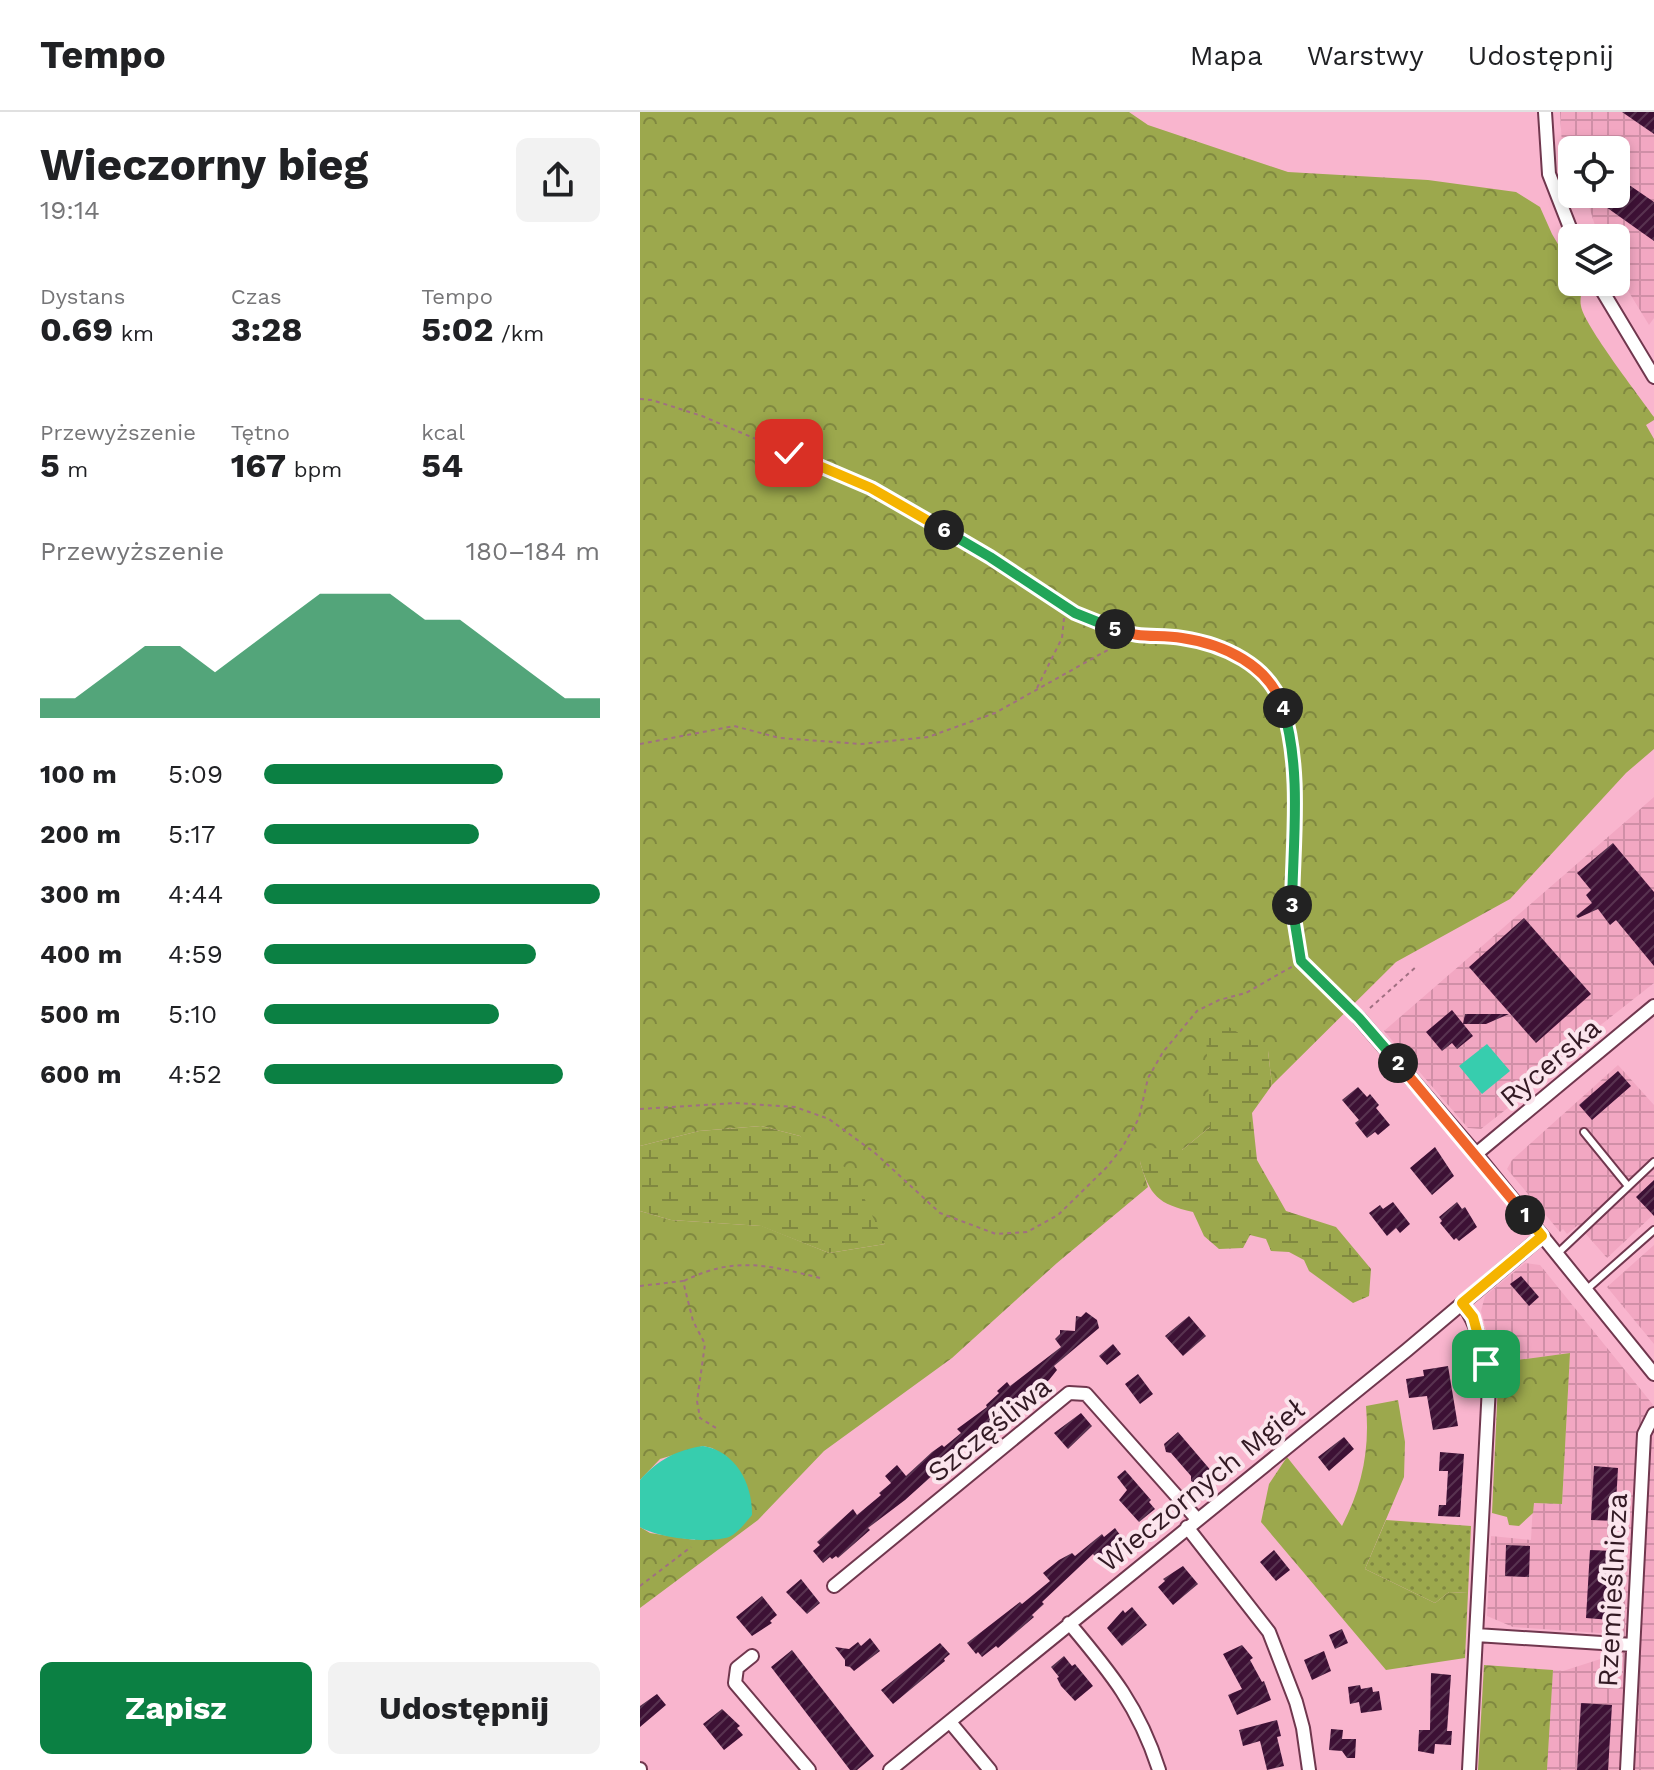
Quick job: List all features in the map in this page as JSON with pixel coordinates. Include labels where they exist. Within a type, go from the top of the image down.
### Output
[{"type":"street","points":[[1545,112],[1549,174],[1569,224]]},
{"type":"street","points":[[1605,296],[1654,377]]},
{"type":"street","name":"Rycerska","points":[[1476,1154],[1654,1006]]},
{"type":"street","points":[[1359,1018],[1476,1154],[1654,1374]]},
{"type":"street","name":"Wieczornych Mgieł","points":[[890,1770],[1542,1236]]},
{"type":"street","points":[[1462,1303],[1473,1317],[1489,1386],[1469,1770]]},
{"type":"street","name":"Szczęśliwa","points":[[834,1586],[1069,1393],[1086,1394],[1192,1523],[1269,1632],[1296,1702],[1309,1770]]},
{"type":"street","name":"Rzemieślnicza","points":[[1627,1770],[1644,1434],[1654,1414]]},
{"type":"street","points":[[1069,1623],[1124,1690],[1139,1716],[1159,1770]]},
{"type":"street","points":[[1476,1635],[1633,1645]]},
{"type":"street","points":[[752,1656],[737,1668],[735,1683],[809,1770]]},
{"type":"street","points":[[950,1722],[990,1770]]},
{"type":"lane","points":[[1584,1132],[1628,1186]]},
{"type":"lane","points":[[1557,1254],[1654,1162]]},
{"type":"lane","points":[[1586,1290],[1654,1230]]},
{"type":"path","points":[[640,399],[702,416],[871,488],[990,557],[1066,607],[1132,636],[1181,637],[1225,649],[1261,672],[1278,693],[1290,732],[1294,773],[1292,908],[1301,961],[1359,1018],[1417,966]]},
{"type":"path","points":[[1037,689],[1062,638],[1066,607]]},
{"type":"path","points":[[640,744],[734,726],[780,738],[861,744],[928,737],[995,713],[1132,636]]},
{"type":"path","points":[[640,1109],[735,1103],[795,1107],[829,1119],[875,1153],[940,1213],[996,1234],[1027,1232],[1058,1215],[1122,1148],[1139,1118],[1148,1078],[1163,1052],[1197,1011],[1219,1000],[1246,993],[1301,961]]},
{"type":"path","points":[[640,1286],[683,1281],[704,1270],[746,1263],[820,1278]]},
{"type":"path","points":[[683,1281],[693,1321],[705,1344],[697,1401],[700,1418],[716,1428]]},
{"type":"path","points":[[640,1586],[691,1547]]},
{"type":"shaded area","points":[[1560,112],[1654,112],[1654,318],[1649,325],[1630,294],[1630,224],[1595,224],[1589,208],[1630,208],[1630,136],[1561,136]]},
{"type":"shaded area","points":[[1654,797],[1654,983],[1546,1068],[1546,1078],[1481,1129],[1468,1128],[1384,1031]]},
{"type":"shaded area","points":[[1487,1044],[1510,1071],[1482,1094],[1459,1066]]},
{"type":"shaded area","points":[[1618,1065],[1654,1105],[1654,1214],[1607,1258],[1578,1225],[1567,1234],[1563,1229],[1560,1232],[1507,1169],[1512,1160]]},
{"type":"shaded area","points":[[1654,1245],[1654,1344],[1607,1287]]},
{"type":"shaded area","points":[[1525,1263],[1540,1265],[1654,1406],[1654,1770],[1547,1770],[1553,1670],[1563,1671],[1613,1655],[1614,1634],[1513,1627],[1487,1616],[1491,1536],[1531,1540],[1533,1503],[1562,1504],[1570,1353],[1495,1363],[1481,1311],[1485,1296]]},
{"type":"shaded area","points":[[703,1446],[725,1455],[740,1471],[749,1492],[752,1515],[736,1533],[720,1539],[671,1537],[640,1527],[640,1480],[668,1457]]},
{"type":"green space","points":[[640,112],[1129,112],[1148,125],[1288,172],[1428,180],[1516,192],[1540,207],[1558,244],[1558,296],[1581,296],[1584,315],[1654,417],[1646,425],[1654,439],[1654,749],[1626,773],[1510,899],[1396,962],[1272,1085],[1268,1051],[1210,1127],[1182,1150],[1140,1162],[1148,1187],[1057,1263],[952,1358],[824,1451],[758,1520],[640,1608],[640,1527],[650,1533],[695,1540],[727,1457],[703,1446],[660,1459],[640,1480],[640,1211],[671,1220],[762,1226],[829,1253],[885,1244],[800,1136],[761,1126],[699,1131],[640,1146]]},
{"type":"green space","points":[[1224,1024],[1268,1051],[1272,1085],[1252,1113],[1257,1160],[1286,1211],[1336,1227],[1371,1269],[1369,1296],[1353,1303],[1309,1271],[1304,1260],[1289,1252],[1271,1251],[1266,1239],[1250,1235],[1243,1248],[1219,1249],[1204,1236],[1193,1212],[1163,1202],[1152,1191],[1140,1162],[1153,1148],[1182,1150],[1210,1127],[1206,1034]]},
{"type":"green space","points":[[761,1126],[800,1136],[853,1173],[885,1244],[829,1253],[761,1226],[671,1220],[640,1211],[640,1146],[699,1131]]},
{"type":"green space","points":[[1570,1353],[1562,1504],[1534,1503],[1533,1513],[1519,1526],[1509,1525],[1507,1517],[1492,1513],[1498,1383],[1495,1363]]},
{"type":"green space","points":[[1398,1400],[1405,1442],[1404,1477],[1365,1569],[1435,1603],[1449,1592],[1468,1593],[1465,1658],[1386,1670],[1261,1522],[1269,1484],[1287,1457],[1342,1526],[1363,1468],[1367,1438],[1366,1406]]},
{"type":"green space","points":[[1386,1520],[1471,1526],[1468,1593],[1449,1592],[1435,1603],[1365,1569]]},
{"type":"green space","points":[[1484,1665],[1553,1670],[1547,1770],[1478,1770]]},
{"type":"building","points":[[1622,112],[1654,112],[1654,134]]},
{"type":"building","points":[[1630,186],[1654,202],[1654,241],[1607,208],[1630,208]]},
{"type":"building","points":[[1613,843],[1654,892],[1654,966],[1616,920],[1610,925],[1598,909],[1578,918],[1576,916],[1592,903],[1586,895],[1591,890],[1577,873]]},
{"type":"building","points":[[1524,918],[1591,994],[1536,1043],[1469,967]]},
{"type":"building","points":[[1452,1010],[1473,1036],[1457,1049],[1452,1043],[1442,1051],[1426,1032]]},
{"type":"building","points":[[1465,1014],[1509,1014],[1486,1024],[1463,1024]]},
{"type":"building","points":[[1618,1071],[1631,1086],[1592,1120],[1579,1105]]},
{"type":"building","points":[[1358,1087],[1367,1097],[1370,1094],[1379,1105],[1376,1108],[1390,1125],[1378,1135],[1375,1132],[1367,1138],[1355,1123],[1359,1120],[1342,1100]]},
{"type":"building","points":[[1435,1147],[1454,1176],[1432,1195],[1410,1168]]},
{"type":"building","points":[[1654,1180],[1654,1216],[1636,1197]]},
{"type":"building","points":[[1393,1202],[1410,1224],[1400,1233],[1396,1228],[1387,1236],[1369,1213],[1380,1205],[1383,1209]]},
{"type":"building","points":[[1457,1202],[1462,1209],[1465,1207],[1477,1227],[1459,1241],[1454,1240],[1440,1223],[1439,1217]]},
{"type":"building","points":[[1521,1276],[1539,1297],[1529,1306],[1510,1284]]},
{"type":"building","points":[[1086,1312],[1097,1320],[1099,1328],[1054,1366],[1057,1370],[1049,1380],[1013,1411],[1010,1407],[985,1429],[987,1431],[981,1437],[963,1448],[905,1500],[868,1528],[870,1530],[838,1558],[830,1557],[823,1563],[813,1551],[820,1545],[817,1542],[853,1509],[857,1515],[881,1495],[879,1493],[891,1483],[885,1476],[897,1465],[906,1476],[932,1452],[942,1445],[944,1447],[961,1433],[957,1429],[987,1407],[1007,1382],[1010,1386],[1061,1347],[1055,1339],[1060,1330],[1075,1331],[1076,1316],[1081,1317]]},
{"type":"building","points":[[1189,1316],[1206,1336],[1183,1356],[1165,1336]]},
{"type":"building","points":[[1113,1344],[1121,1354],[1107,1365],[1099,1356]]},
{"type":"building","points":[[1448,1366],[1458,1426],[1433,1430],[1427,1396],[1409,1398],[1406,1379],[1424,1376],[1423,1370]]},
{"type":"building","points":[[1138,1374],[1153,1394],[1140,1404],[1125,1384]]},
{"type":"building","points":[[1081,1413],[1092,1426],[1068,1449],[1054,1433]]},
{"type":"building","points":[[1178,1432],[1213,1473],[1199,1485],[1191,1481],[1191,1476],[1171,1453],[1166,1452],[1164,1444]]},
{"type":"building","points":[[1344,1437],[1354,1449],[1329,1471],[1318,1457]]},
{"type":"building","points":[[1440,1452],[1464,1454],[1460,1517],[1438,1516],[1439,1505],[1446,1505],[1448,1471],[1439,1471]]},
{"type":"building","points":[[1594,1466],[1618,1468],[1615,1521],[1591,1520]]},
{"type":"building","points":[[1125,1470],[1155,1509],[1139,1522],[1119,1500],[1127,1490],[1117,1477]]},
{"type":"building","points":[[1115,1528],[1123,1539],[1113,1548],[1115,1550],[1100,1563],[1093,1554],[1042,1602],[1044,1604],[1032,1615],[1034,1617],[998,1648],[996,1646],[982,1657],[978,1652],[976,1654],[967,1643],[1050,1581],[1043,1573],[1072,1553],[1075,1556],[1102,1534],[1104,1537]]},
{"type":"building","points":[[1506,1545],[1530,1546],[1529,1577],[1505,1576]]},
{"type":"building","points":[[1274,1550],[1290,1570],[1276,1581],[1260,1562]]},
{"type":"building","points":[[1590,1550],[1614,1551],[1611,1620],[1586,1618]]},
{"type":"building","points":[[1183,1566],[1198,1584],[1173,1605],[1158,1587],[1165,1581],[1163,1579]]},
{"type":"building","points":[[801,1579],[820,1603],[807,1614],[786,1592]]},
{"type":"building","points":[[762,1596],[777,1615],[770,1621],[772,1623],[752,1636],[736,1617]]},
{"type":"building","points":[[1132,1607],[1147,1625],[1122,1646],[1107,1628],[1123,1610],[1125,1613]]},
{"type":"building","points":[[1342,1629],[1348,1643],[1335,1649],[1329,1635]]},
{"type":"building","points":[[870,1638],[880,1651],[854,1671],[845,1666],[845,1660],[835,1647],[849,1649],[858,1642],[861,1646]]},
{"type":"building","points":[[940,1643],[950,1654],[945,1661],[893,1704],[881,1690]]},
{"type":"building","points":[[1242,1645],[1253,1658],[1250,1660],[1264,1681],[1271,1700],[1237,1715],[1228,1695],[1242,1689],[1223,1654]]},
{"type":"building","points":[[792,1650],[874,1756],[857,1770],[850,1770],[771,1667]]},
{"type":"building","points":[[1324,1651],[1331,1671],[1312,1680],[1304,1660]]},
{"type":"building","points":[[1064,1656],[1093,1686],[1075,1701],[1061,1686],[1059,1677],[1051,1667]]},
{"type":"building","points":[[1431,1673],[1451,1675],[1447,1731],[1452,1731],[1451,1745],[1435,1744],[1434,1754],[1418,1751],[1419,1730],[1430,1730]]},
{"type":"building","points":[[1360,1685],[1361,1689],[1372,1687],[1373,1692],[1379,1691],[1382,1710],[1361,1713],[1359,1702],[1350,1704],[1348,1687]]},
{"type":"building","points":[[657,1694],[666,1705],[640,1727],[640,1706]]},
{"type":"building","points":[[1581,1703],[1612,1705],[1608,1770],[1577,1770]]},
{"type":"building","points":[[722,1709],[740,1726],[737,1728],[743,1735],[724,1750],[703,1724]]},
{"type":"building","points":[[1277,1720],[1281,1736],[1277,1737],[1284,1766],[1267,1770],[1260,1741],[1243,1746],[1239,1730]]},
{"type":"building","points":[[1331,1729],[1343,1730],[1342,1739],[1356,1739],[1355,1758],[1347,1758],[1342,1751],[1329,1750]]},
{"type":"route","points":[[789,453],[871,488],[990,557],[1075,613],[1132,636],[1181,637],[1225,649],[1261,672],[1278,693],[1290,732],[1294,773],[1292,908],[1301,961],[1326,989],[1359,1018],[1542,1236],[1462,1303],[1473,1317],[1486,1364]]}]
